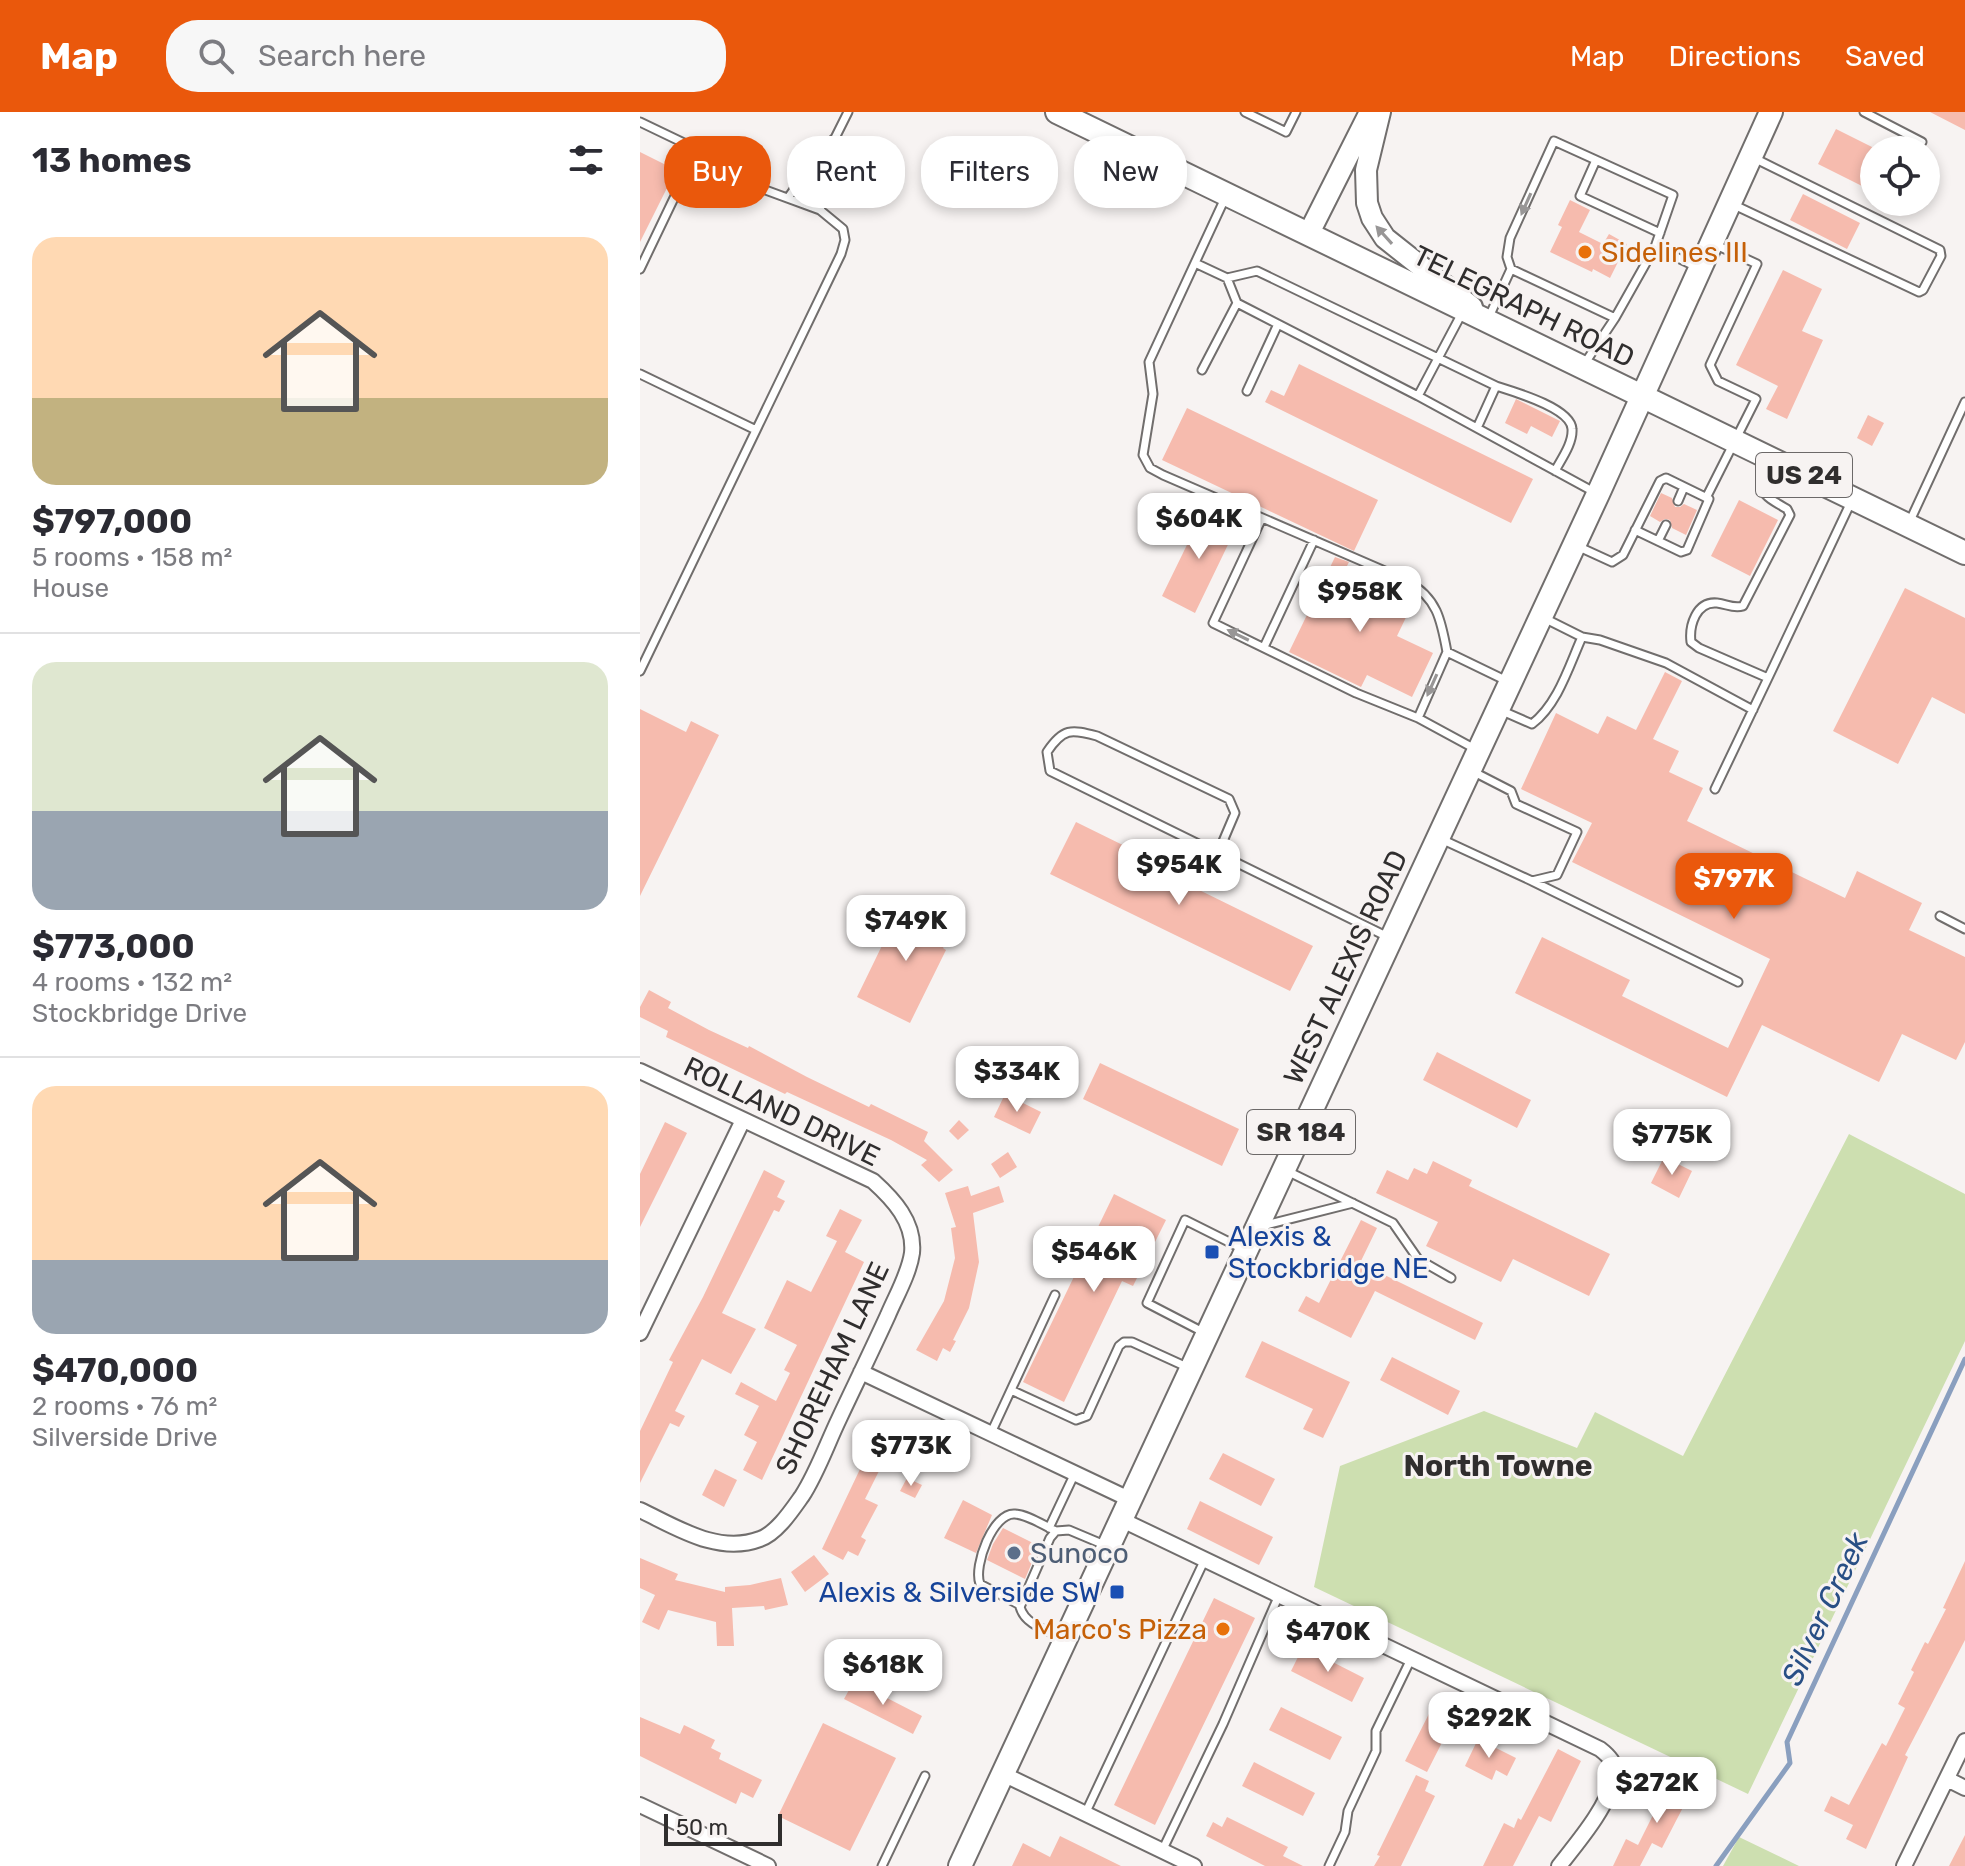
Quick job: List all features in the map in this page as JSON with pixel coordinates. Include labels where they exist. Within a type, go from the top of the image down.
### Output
[{"type":"main road","name":"TELEGRAPH ROAD","points":[[1057,112],[1965,553]]},
{"type":"main road","name":"SR 184","points":[[1643,397],[1771,112]]},
{"type":"main road","name":"WEST ALEXIS ROAD","points":[[960,1866],[1643,397]]},
{"type":"street","points":[[1309,233],[1370,112]]},
{"type":"street","points":[[1380,112],[1364,186],[1372,218],[1385,238],[1488,320]]},
{"type":"street","name":"ROLLAND DRIVE","points":[[640,1071],[873,1181],[897,1205]]},
{"type":"street","points":[[640,1333],[743,1120]]},
{"type":"street","name":"SHOREHAM LANE","points":[[640,1510],[713,1542],[762,1539],[786,1518],[804,1493],[904,1279],[912,1252],[908,1226],[897,1205]]},
{"type":"street","points":[[861,1372],[1075,1473],[1125,1509],[1205,1559],[1600,1749],[1611,1758],[1615,1773],[1589,1827],[1559,1866]]},
{"type":"street","points":[[1904,1866],[1965,1741]]},
{"type":"street","points":[[1003,1774],[1194,1866]]},
{"type":"street","points":[[1947,1779],[1965,1788]]},
{"type":"street","points":[[640,1805],[768,1866]]},
{"type":"lane","points":[[836,136],[848,112]]},
{"type":"lane","points":[[1245,112],[1286,132],[1296,112]]},
{"type":"lane","points":[[1864,112],[1910,136]]},
{"type":"lane","points":[[640,122],[668,136]]},
{"type":"lane","points":[[1488,320],[1511,269],[1507,257],[1510,238],[1554,141],[1673,195],[1655,247],[1615,318],[1582,367]]},
{"type":"lane","points":[[1730,203],[1919,292],[1941,256],[1940,250],[1751,156]]},
{"type":"lane","points":[[1596,160],[1580,196],[1660,233]]},
{"type":"lane","points":[[1227,194],[1149,362],[1153,394],[1143,455],[1150,468],[1163,475],[1394,575]]},
{"type":"lane","points":[[640,269],[669,208]]},
{"type":"lane","points":[[640,671],[841,254],[845,240],[843,229],[815,208]]},
{"type":"lane","points":[[1706,498],[1756,399],[1718,381],[1710,365],[1757,264],[1712,243]]},
{"type":"lane","points":[[1655,247],[1701,269]]},
{"type":"lane","points":[[1195,263],[1227,278],[1257,271],[1438,359],[1567,416],[1573,425],[1572,438],[1555,471]]},
{"type":"lane","points":[[1511,269],[1615,318]]},
{"type":"lane","points":[[1227,278],[1237,303],[1418,396],[1598,494]]},
{"type":"lane","points":[[1202,370],[1237,303]]},
{"type":"lane","points":[[1418,396],[1464,309]]},
{"type":"lane","points":[[1247,391],[1278,324]]},
{"type":"lane","points":[[640,374],[756,430]]},
{"type":"lane","points":[[1477,428],[1496,386]]},
{"type":"lane","points":[[1908,525],[1965,402]]},
{"type":"lane","points":[[1768,678],[1699,648],[1691,642],[1690,630],[1696,614],[1705,605],[1715,602],[1737,608],[1743,606],[1784,530],[1790,515],[1787,509],[1764,496],[1760,483],[1771,459]]},
{"type":"lane","points":[[1575,545],[1612,562],[1623,555],[1635,530],[1660,481],[1666,478],[1710,503],[1687,550],[1681,552],[1635,530]]},
{"type":"lane","points":[[1678,501],[1684,487]]},
{"type":"lane","points":[[1715,789],[1853,498]]},
{"type":"lane","points":[[1262,518],[1213,623],[1356,693],[1418,718],[1511,791],[1516,804],[1577,832],[1557,875],[1532,881]]},
{"type":"lane","points":[[1658,541],[1666,525]]},
{"type":"lane","points":[[1264,647],[1314,540]]},
{"type":"lane","points":[[1407,581],[1423,590],[1437,612],[1447,652],[1418,718]]},
{"type":"lane","points":[[1541,617],[1582,637],[1600,640],[1666,663],[1753,710]]},
{"type":"lane","points":[[1498,709],[1532,724],[1539,718],[1562,683],[1582,637]]},
{"type":"lane","points":[[1447,652],[1511,682]]},
{"type":"lane","points":[[1218,853],[1235,813],[1229,799],[1097,736],[1074,730],[1057,736],[1047,752],[1050,771],[1392,939]]},
{"type":"lane","points":[[1439,839],[1738,982]]},
{"type":"lane","points":[[1940,916],[1965,929]]},
{"type":"lane","points":[[1284,1169],[1393,1223],[1418,1259],[1451,1278]]},
{"type":"lane","points":[[1256,1228],[1293,1221],[1353,1203]]},
{"type":"lane","points":[[1206,1333],[1147,1303],[1185,1220],[1245,1250]]},
{"type":"lane","points":[[991,1433],[1055,1295]]},
{"type":"lane","points":[[1011,1390],[1076,1420],[1087,1416],[1119,1346],[1124,1342],[1132,1342],[1190,1369]]},
{"type":"lane","points":[[1065,1639],[1028,1622],[1022,1616],[1020,1605],[1075,1473]]},
{"type":"lane","points":[[1020,1605],[980,1584],[976,1575],[978,1563],[996,1524],[1004,1516],[1013,1513],[1052,1530],[1069,1530],[1108,1546]]},
{"type":"lane","points":[[1085,1814],[1205,1559]]},
{"type":"lane","points":[[1162,1851],[1223,1724],[1279,1595]]},
{"type":"lane","points":[[1329,1866],[1345,1832],[1348,1811],[1376,1751],[1376,1731],[1411,1659]]},
{"type":"lane","points":[[882,1866],[925,1776]]},
{"type":"green space","points":[[1849,1134],[1965,1194],[1965,1341],[1748,1794],[1314,1587],[1340,1466],[1484,1411],[1577,1448],[1595,1412],[1683,1456]]},
{"type":"green space","points":[[1739,1837],[1799,1866],[1723,1866]]},
{"type":"building","points":[[1930,112],[1965,112],[1965,130]]},
{"type":"building","points":[[1836,129],[1860,141],[1860,185],[1818,164]]},
{"type":"building","points":[[640,152],[664,164],[664,194],[640,242]]},
{"type":"building","points":[[1803,194],[1860,223],[1847,249],[1790,220]]},
{"type":"building","points":[[1570,200],[1590,210],[1579,232],[1603,244],[1609,234],[1627,244],[1610,278],[1550,252]]},
{"type":"building","points":[[1783,270],[1822,289],[1802,331],[1823,340],[1787,419],[1766,409],[1778,386],[1736,365]]},
{"type":"building","points":[[1299,364],[1533,479],[1511,523],[1265,402],[1271,390],[1284,396]]},
{"type":"building","points":[[1516,399],[1560,421],[1552,437],[1531,426],[1527,434],[1505,423]]},
{"type":"building","points":[[1187,408],[1378,500],[1354,551],[1162,460]]},
{"type":"building","points":[[1868,415],[1884,423],[1872,446],[1857,438]]},
{"type":"building","points":[[1661,493],[1672,498],[1675,507],[1684,504],[1697,510],[1686,535],[1672,528],[1670,520],[1660,522],[1650,516]]},
{"type":"building","points":[[1739,500],[1778,520],[1750,576],[1711,556]]},
{"type":"building","points":[[1204,510],[1237,526],[1195,613],[1162,596]]},
{"type":"building","points":[[1335,557],[1349,562],[1344,572],[1412,605],[1397,636],[1433,653],[1412,697],[1367,675],[1361,687],[1289,652]]},
{"type":"building","points":[[1905,588],[1965,618],[1965,714],[1932,697],[1898,764],[1833,731]]},
{"type":"building","points":[[1665,672],[1682,681],[1653,739],[1679,751],[1669,772],[1703,788],[1687,821],[1845,898],[1857,871],[1922,903],[1909,930],[1965,957],[1965,1042],[1956,1060],[1902,1034],[1879,1082],[1762,1025],[1727,1097],[1515,993],[1542,937],[1630,980],[1622,996],[1728,1048],[1770,959],[1572,862],[1592,823],[1521,789],[1556,713],[1598,734],[1607,716],[1636,730]]},
{"type":"building","points":[[640,709],[686,732],[691,721],[719,735],[640,896]]},
{"type":"building","points":[[1076,822],[1141,854],[1138,860],[1313,946],[1290,991],[1050,874]]},
{"type":"building","points":[[909,903],[954,927],[910,1023],[857,997],[893,923],[897,925]]},
{"type":"building","points":[[649,990],[671,1002],[668,1008],[709,1030],[928,1132],[924,1141],[953,1170],[939,1182],[921,1165],[927,1160],[891,1140],[666,1037],[668,1031],[640,1017],[640,1007]]},
{"type":"building","points":[[1437,1052],[1531,1100],[1517,1128],[1423,1080]]},
{"type":"building","points":[[1100,1063],[1239,1129],[1222,1166],[1083,1099]]},
{"type":"building","points":[[1005,1094],[1041,1112],[1030,1134],[994,1117]]},
{"type":"building","points":[[959,1120],[969,1130],[958,1140],[949,1131]]},
{"type":"building","points":[[665,1122],[687,1133],[640,1227],[640,1174]]},
{"type":"building","points":[[1008,1152],[1017,1167],[1000,1178],[991,1164]]},
{"type":"building","points":[[1664,1157],[1692,1171],[1679,1198],[1651,1183]]},
{"type":"building","points":[[1433,1161],[1472,1180],[1469,1186],[1610,1254],[1589,1296],[1513,1259],[1501,1282],[1426,1246],[1438,1222],[1376,1193],[1387,1170],[1408,1180],[1414,1168],[1427,1174]]},
{"type":"building","points":[[764,1170],[785,1181],[777,1197],[785,1201],[779,1212],[774,1210],[722,1313],[756,1329],[731,1374],[702,1359],[675,1411],[685,1416],[679,1427],[670,1423],[640,1483],[640,1431],[673,1362],[669,1360]]},
{"type":"building","points":[[968,1186],[971,1196],[999,1186],[1004,1202],[973,1213],[979,1262],[969,1308],[950,1352],[943,1348],[937,1361],[916,1350],[944,1301],[955,1258],[951,1228],[956,1227],[945,1193]]},
{"type":"building","points":[[1114,1194],[1166,1220],[1133,1286],[1122,1281],[1064,1402],[1023,1382]]},
{"type":"building","points":[[840,1209],[862,1220],[845,1252],[864,1262],[762,1480],[743,1470],[757,1442],[744,1435],[759,1406],[735,1394],[741,1382],[776,1401],[790,1373],[784,1370],[797,1345],[764,1328],[787,1280],[811,1292],[837,1241],[826,1236]]},
{"type":"building","points":[[1361,1220],[1377,1228],[1360,1263],[1483,1323],[1475,1340],[1375,1291],[1351,1338],[1298,1311],[1306,1296],[1319,1303]]},
{"type":"building","points":[[1262,1341],[1350,1382],[1323,1438],[1303,1429],[1313,1409],[1245,1377]]},
{"type":"building","points":[[1392,1357],[1460,1391],[1448,1415],[1380,1380]]},
{"type":"building","points":[[881,1425],[902,1435],[897,1446],[907,1451],[899,1466],[885,1459],[865,1499],[878,1505],[861,1537],[866,1540],[858,1556],[848,1551],[843,1560],[822,1549]]},
{"type":"building","points":[[1223,1453],[1275,1479],[1261,1506],[1209,1479]]},
{"type":"building","points":[[715,1469],[737,1480],[724,1507],[702,1495]]},
{"type":"building","points":[[907,1478],[922,1485],[915,1498],[900,1491]]},
{"type":"building","points":[[963,1500],[992,1515],[976,1553],[944,1538]]},
{"type":"building","points":[[1200,1501],[1273,1537],[1259,1565],[1187,1529]]},
{"type":"building","name":"Sunoco","points":[[1003,1528],[1039,1546],[1025,1579],[987,1560]]},
{"type":"building","points":[[814,1555],[829,1574],[805,1592],[791,1572]]},
{"type":"building","points":[[640,1558],[678,1574],[675,1580],[725,1592],[725,1587],[781,1578],[788,1605],[765,1610],[764,1606],[732,1608],[734,1646],[717,1646],[716,1622],[668,1610],[659,1630],[642,1622],[655,1595],[640,1588]]},
{"type":"building","points":[[1965,1561],[1965,1640],[1905,1755],[1908,1757],[1866,1849],[1846,1839],[1853,1825],[1824,1811],[1831,1796],[1849,1805],[1882,1743],[1886,1746],[1905,1708],[1898,1704],[1914,1672],[1911,1670],[1946,1609],[1943,1608]]},
{"type":"building","points":[[1214,1598],[1255,1618],[1155,1825],[1114,1805]]},
{"type":"building","points":[[1303,1647],[1364,1678],[1352,1702],[1291,1671]]},
{"type":"building","points":[[854,1681],[922,1716],[913,1734],[844,1699]]},
{"type":"building","points":[[1436,1700],[1458,1711],[1427,1772],[1405,1761]]},
{"type":"building","points":[[1281,1707],[1342,1737],[1330,1760],[1269,1730]]},
{"type":"building","points":[[640,1717],[680,1734],[684,1725],[715,1740],[711,1748],[721,1753],[719,1759],[762,1780],[753,1798],[741,1792],[736,1804],[640,1756]]},
{"type":"building","points":[[823,1723],[896,1758],[850,1851],[778,1816]]},
{"type":"building","points":[[1478,1739],[1516,1758],[1507,1776],[1496,1770],[1492,1780],[1465,1766]]},
{"type":"building","points":[[1558,1749],[1581,1761],[1551,1822],[1539,1816],[1513,1866],[1483,1866],[1504,1823],[1514,1828],[1518,1818],[1521,1820]]},
{"type":"building","points":[[1254,1762],[1315,1793],[1303,1816],[1242,1786]]},
{"type":"building","points":[[1416,1775],[1429,1781],[1425,1791],[1435,1796],[1401,1866],[1374,1866],[1380,1856],[1377,1855]]},
{"type":"building","points":[[1672,1777],[1693,1788],[1662,1848],[1652,1843],[1640,1866],[1613,1866],[1626,1839],[1638,1845]]},
{"type":"building","points":[[1227,1817],[1288,1847],[1283,1856],[1303,1866],[1265,1866],[1206,1836],[1213,1822],[1222,1827]]},
{"type":"building","points":[[1965,1835],[1965,1866],[1949,1866]]},
{"type":"building","points":[[1060,1836],[1121,1866],[1012,1866],[1023,1843],[1050,1857]]},
{"type":"waterway","name":"Silver Creek","points":[[1716,1866],[1790,1763],[1787,1742],[1965,1359]]},
{"type":"place","name":"Sidelines III","points":[[1585,252]]},
{"type":"place","name":"Alexis & Stockbridge NE","points":[[1212,1252]]},
{"type":"place","name":"Sunoco","points":[[1014,1553]]},
{"type":"place","name":"Alexis & Silverside SW","points":[[1117,1592]]},
{"type":"place","name":"Marco's Pizza","points":[[1223,1629]]},
{"type":"district","name":"North Towne","points":[[1498,1466]]}]
